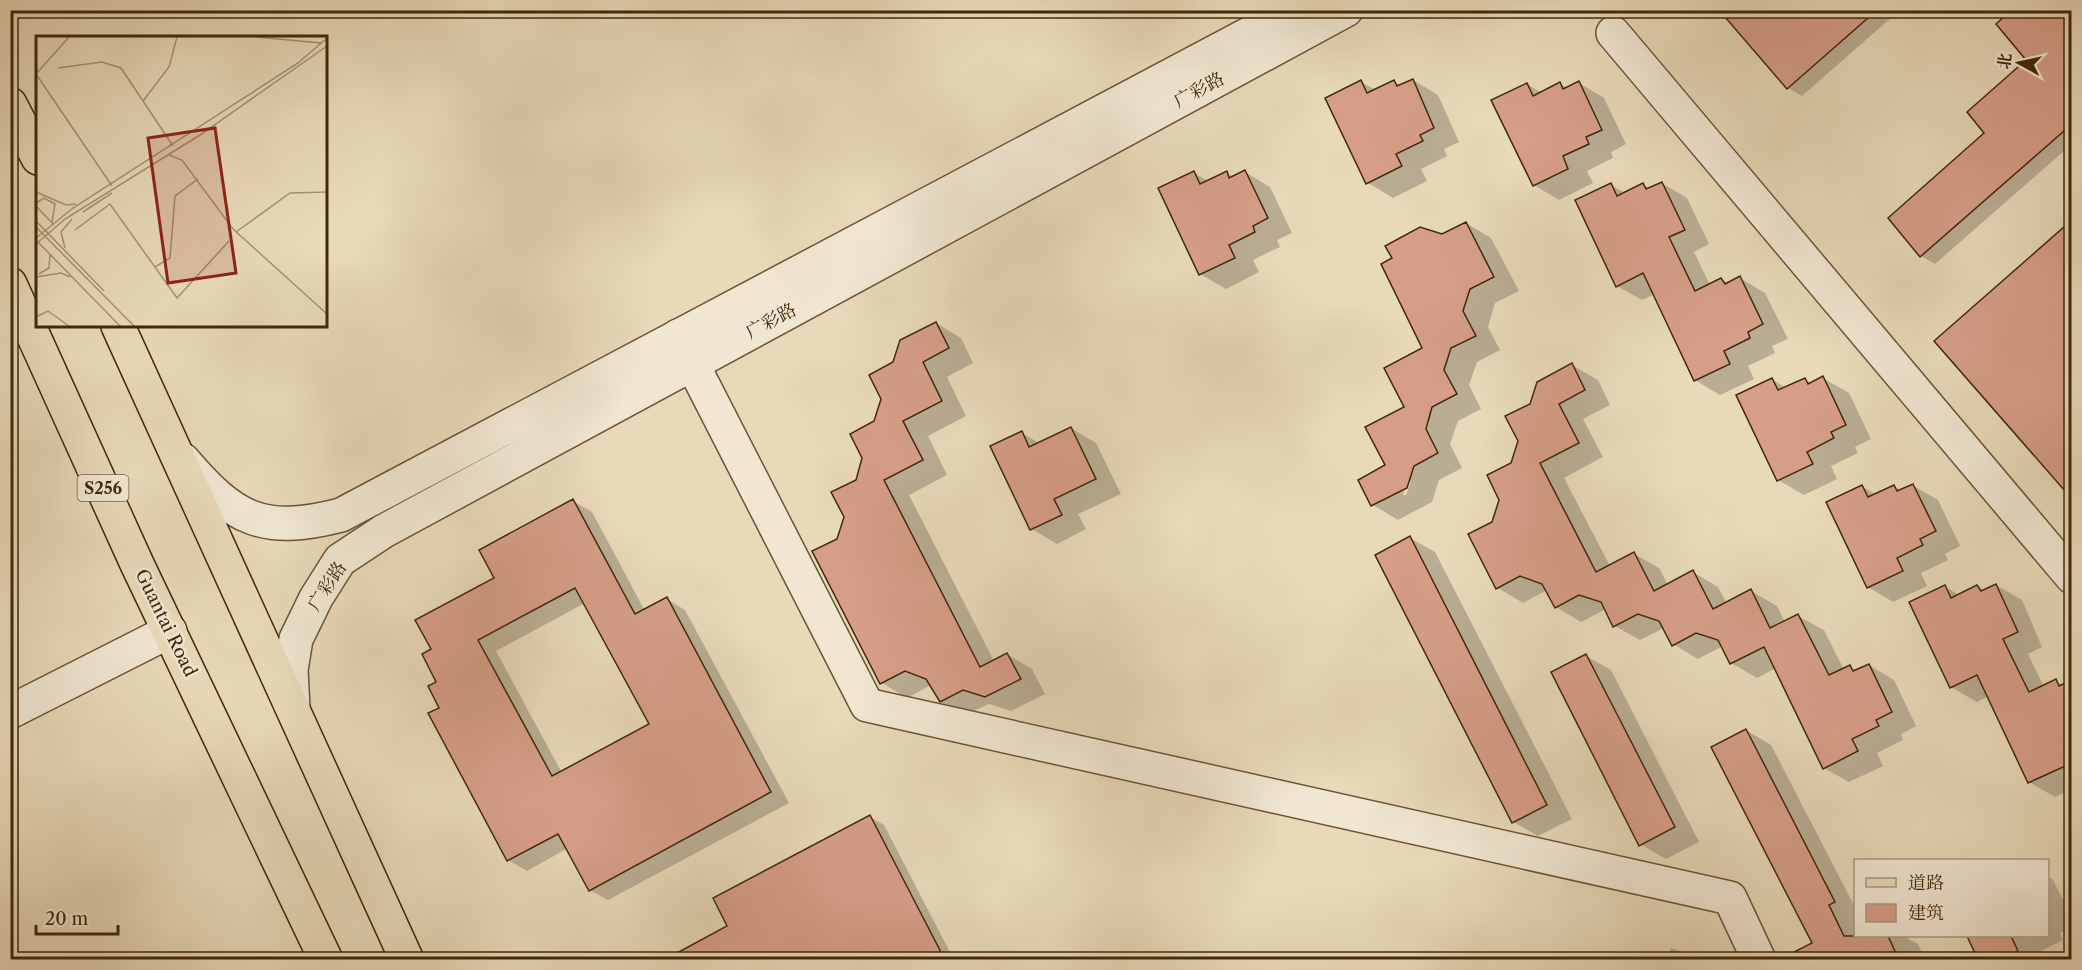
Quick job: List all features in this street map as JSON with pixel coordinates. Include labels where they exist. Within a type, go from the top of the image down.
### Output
[{"type":"main road","points":[[10,104],[36,154]]},
{"type":"main road","name":"Guantai Road","points":[[10,284],[170,631],[326,960]]},
{"type":"main road","points":[[118,327],[407,960]]},
{"type":"street","name":"广彩路","points":[[293,708],[291,670],[296,639],[316,598],[340,560],[384,531],[685,350],[1294,10]]},
{"type":"street","name":"广彩路","points":[[178,454],[210,492],[241,515],[273,523],[311,523],[341,515],[685,350],[1346,10]]},
{"type":"street","points":[[1613,33],[2072,577]]},
{"type":"street","points":[[685,350],[867,705],[1730,898],[1759,960]]},
{"type":"street","points":[[10,712],[170,631]]},
{"type":"building","points":[[1719,10],[1877,10],[1787,89]]},
{"type":"building","points":[[2011,10],[2072,10],[2072,124],[1920,257],[1888,218],[1984,133],[1967,112],[2026,60],[1996,24]]},
{"type":"building","points":[[1413,79],[1434,128],[1420,135],[1423,141],[1396,154],[1402,166],[1366,184],[1325,98],[1361,80],[1367,93],[1394,80],[1397,86]]},
{"type":"building","points":[[1579,81],[1602,130],[1586,137],[1589,144],[1563,156],[1568,169],[1533,186],[1491,100],[1527,83],[1533,96],[1560,82],[1563,89]]},
{"type":"building","points":[[1245,170],[1268,218],[1253,226],[1255,232],[1229,245],[1235,258],[1199,275],[1158,188],[1194,171],[1200,184],[1227,171],[1229,178]]},
{"type":"building","points":[[1662,182],[1685,230],[1669,237],[1695,291],[1721,278],[1725,284],[1740,276],[1763,324],[1748,332],[1750,338],[1724,351],[1730,364],[1694,381],[1643,273],[1616,287],[1575,200],[1611,183],[1617,196],[1643,183],[1646,189]]},
{"type":"building","points":[[2072,220],[2072,499],[1934,341]]},
{"type":"building","points":[[1466,222],[1494,277],[1470,289],[1463,311],[1476,336],[1451,348],[1444,370],[1457,394],[1432,407],[1426,429],[1438,453],[1414,466],[1407,488],[1371,506],[1358,480],[1385,465],[1365,427],[1404,407],[1384,368],[1422,348],[1381,264],[1392,258],[1385,246],[1420,227],[1442,234]]},
{"type":"building","points":[[936,322],[949,348],[923,362],[942,401],[903,421],[923,460],[884,480],[980,667],[1007,653],[1021,679],[985,697],[963,690],[940,702],[926,679],[905,671],[880,684],[812,551],[837,539],[844,517],[831,492],[856,480],[862,458],[850,434],[874,421],[881,399],[869,375],[893,362],[900,340]]},
{"type":"building","points":[[1572,363],[1585,390],[1559,404],[1579,443],[1540,463],[1596,572],[1634,552],[1654,591],[1693,570],[1713,609],[1751,589],[1770,628],[1798,614],[1829,675],[1850,665],[1853,671],[1869,664],[1892,712],[1876,720],[1879,726],[1852,739],[1858,751],[1823,769],[1764,647],[1730,664],[1718,640],[1696,633],[1672,646],[1659,621],[1638,614],[1613,627],[1601,602],[1579,595],[1555,608],[1542,584],[1520,576],[1496,589],[1468,534],[1492,522],[1499,500],[1487,475],[1511,463],[1518,441],[1505,416],[1530,404],[1537,382]]},
{"type":"building","points":[[1823,376],[1846,425],[1831,432],[1834,438],[1807,452],[1813,464],[1777,481],[1736,395],[1772,378],[1778,390],[1805,378],[1808,384]]},
{"type":"building","points":[[1071,427],[1096,479],[1054,499],[1062,515],[1030,530],[990,446],[1022,431],[1029,447]]},
{"type":"building","points":[[1913,484],[1936,531],[1920,539],[1923,545],[1897,558],[1903,571],[1867,588],[1826,502],[1862,485],[1868,497],[1894,485],[1897,491]]},
{"type":"building","points":[[573,499],[635,614],[667,597],[771,792],[589,891],[558,834],[507,861],[428,713],[439,708],[428,686],[436,682],[422,654],[431,649],[415,620],[494,578],[479,550]],"holes":[[[575,588],[649,724],[552,776],[478,640]]]},
{"type":"building","points":[[1410,536],[1547,805],[1512,823],[1375,555]]},
{"type":"building","points":[[1996,584],[2018,632],[2003,639],[2029,692],[2056,679],[2059,686],[2072,680],[2072,763],[2028,783],[1977,675],[1950,688],[1909,602],[1945,585],[1951,598],[1977,585],[1981,591]]},
{"type":"building","points":[[1586,654],[1675,827],[1639,846],[1551,672]]},
{"type":"building","points":[[1746,729],[1835,902],[1829,905],[1844,936],[1888,937],[1899,960],[1778,960],[1812,943],[1711,747]]},
{"type":"building","points":[[870,815],[945,960],[664,960],[727,926],[713,898]]},
{"type":"building","points":[[1967,937],[2011,937],[2018,951],[2000,960],[1978,960]]}]
